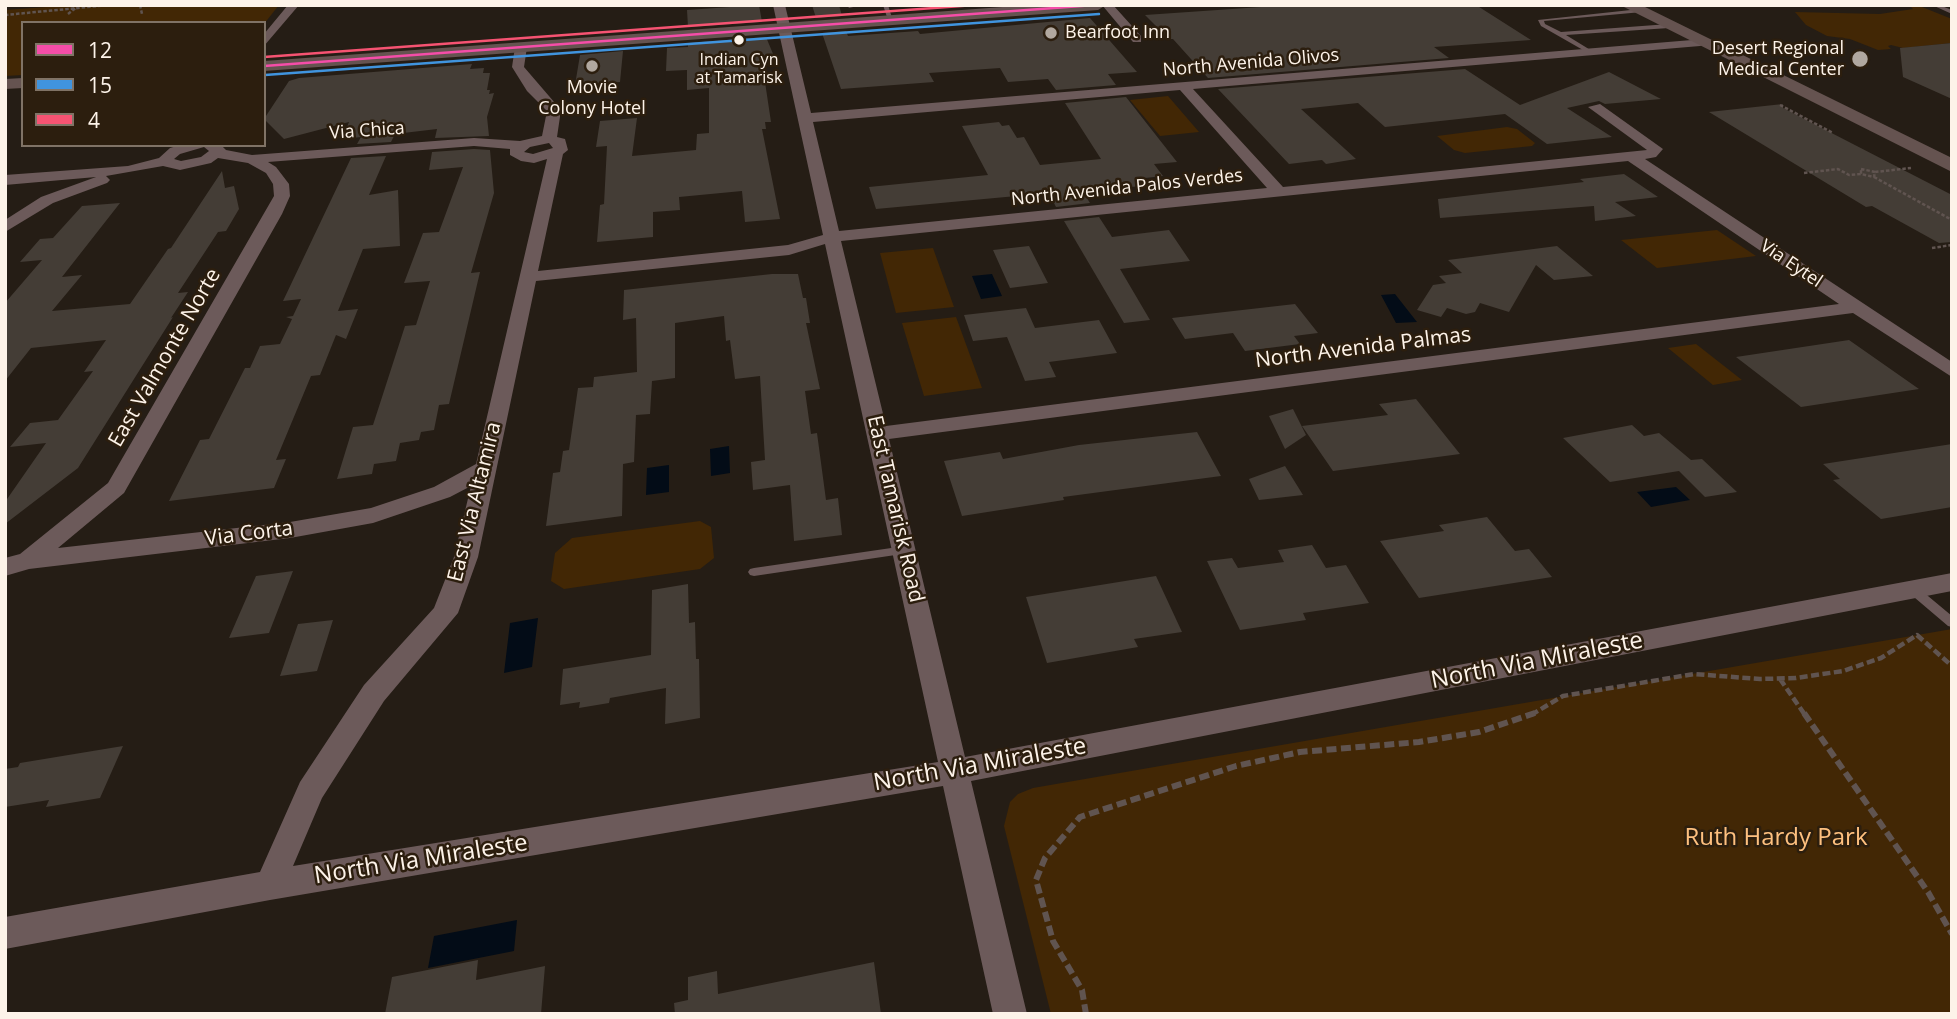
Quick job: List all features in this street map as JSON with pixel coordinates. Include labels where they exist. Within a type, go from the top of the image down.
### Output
[{"type":"main road","points":[[266,66],[784,28],[888,13],[1098,5]]},
{"type":"main road","points":[[1634,8],[1952,166]]},
{"type":"street","points":[[266,40],[294,5]]},
{"type":"street","name":"East Tamarisk Road","points":[[779,5],[957,771],[1010,1014]]},
{"type":"street","points":[[1107,5],[1137,39]]},
{"type":"street","name":"North Avenida Olivos","points":[[806,118],[1700,42]]},
{"type":"street","points":[[521,47],[517,67],[532,88],[554,110],[549,139]]},
{"type":"street","points":[[1183,86],[1279,192]]},
{"type":"street","name":"North Avenida Palos Verdes","points":[[528,277],[789,250],[833,237],[1651,154],[1656,149],[1595,107]]},
{"type":"street","points":[[549,139],[563,144],[556,153],[534,159],[521,157],[515,152],[520,145],[549,139]]},
{"type":"street","name":"Via Chica","points":[[164,161],[172,165],[189,165],[213,149],[253,159],[474,142],[520,145]]},
{"type":"street","name":"Via Chica","points":[[5,180],[128,170],[164,161],[175,151],[189,147]]},
{"type":"street","name":"East Via Altamira","points":[[270,885],[310,791],[374,693],[445,613],[466,557],[556,153]]},
{"type":"street","name":"Via Eytel","points":[[1631,156],[1952,371]]},
{"type":"street","name":"East Valmonte Norte","points":[[28,560],[117,488],[274,214],[282,196],[281,184],[253,159]]},
{"type":"street","points":[[5,228],[47,200],[128,170]]},
{"type":"street","name":"North Avenida Palmas","points":[[878,434],[1855,306]]},
{"type":"street","name":"Via Corta","points":[[5,567],[28,560],[290,530],[373,515],[442,492],[484,469]]},
{"type":"street","name":"North Via Miraleste","points":[[5,933],[270,885],[957,771],[1952,582]]},
{"type":"lane","points":[[849,6],[860,5]]},
{"type":"lane","points":[[1934,5],[1952,12]]},
{"type":"lane","points":[[1590,51],[1543,25],[1541,20],[1634,8]]},
{"type":"lane","points":[[1560,34],[1669,26]]},
{"type":"lane","points":[[754,572],[905,550]]},
{"type":"lane","points":[[1912,590],[1952,623]]},
{"type":"path","points":[[5,15],[109,5]]},
{"type":"path","points":[[140,5],[142,14]]},
{"type":"path","points":[[68,14],[78,7]]},
{"type":"path","points":[[1780,104],[1833,133]]},
{"type":"path","points":[[1874,175],[1923,167]]},
{"type":"path","points":[[1804,173],[1838,169],[1849,175],[1861,174],[1861,169],[1952,220]]},
{"type":"path","points":[[1932,248],[1952,245]]},
{"type":"path","points":[[1086,1014],[1082,990],[1053,941],[1036,880],[1045,858],[1080,817],[1268,758],[1479,732],[1547,708],[1563,696],[1694,674],[1779,678],[1822,675],[1858,666],[1903,647],[1917,635],[1952,666]]},
{"type":"path","points":[[1779,678],[1928,892],[1952,934]]},
{"type":"green space","points":[[75,5],[279,5],[266,21],[21,21],[21,75],[5,76],[5,10]]},
{"type":"green space","points":[[1909,5],[1917,5],[1952,19],[1952,43],[1903,48],[1891,45],[1888,46],[1891,49],[1878,50],[1850,39],[1827,36],[1806,25],[1795,12],[1880,14],[1913,9]]},
{"type":"green space","points":[[1168,96],[1199,132],[1160,136],[1130,100]]},
{"type":"green space","points":[[1507,127],[1517,129],[1535,143],[1532,146],[1465,153],[1454,150],[1437,136]]},
{"type":"green space","points":[[1717,230],[1756,256],[1657,268],[1621,240]]},
{"type":"green space","points":[[933,248],[954,307],[896,313],[880,253]]},
{"type":"green space","points":[[956,317],[982,388],[924,396],[902,323]]},
{"type":"green space","points":[[1696,344],[1742,380],[1713,385],[1668,348]]},
{"type":"green space","points":[[700,521],[711,527],[714,558],[700,569],[564,589],[551,581],[555,553],[572,538]]},
{"type":"green space","name":"Ruth Hardy Park","points":[[1952,629],[1952,1014],[1051,1014],[1004,826],[1010,802],[1018,794],[1033,788]]},
{"type":"shaded area","points":[[992,274],[1002,296],[981,299],[972,276]]},
{"type":"shaded area","points":[[1395,294],[1417,322],[1396,323],[1381,295]]},
{"type":"shaded area","points":[[729,446],[730,473],[711,476],[710,449]]},
{"type":"shaded area","points":[[669,465],[669,492],[646,495],[647,468]]},
{"type":"shaded area","points":[[1676,487],[1690,500],[1651,507],[1637,492]]},
{"type":"shaded area","points":[[538,618],[532,667],[504,673],[510,623]]},
{"type":"shaded area","points":[[517,920],[514,951],[428,968],[434,936]]},
{"type":"building","points":[[759,5],[762,22],[688,27],[687,10]]},
{"type":"building","points":[[812,5],[839,5],[842,16],[816,18]]},
{"type":"building","points":[[1290,5],[1476,5],[1531,40],[1434,47],[1449,58],[1208,78],[1173,39],[1169,39],[1145,15]]},
{"type":"building","points":[[1090,18],[1137,72],[1108,74],[1116,85],[1056,90],[1048,79],[1008,82],[1000,68],[929,73],[934,82],[841,89],[822,33],[846,31],[848,36],[918,31],[920,34]]},
{"type":"building","points":[[766,37],[776,61],[762,62],[771,122],[765,122],[766,129],[762,129],[780,219],[745,222],[742,191],[679,197],[680,210],[653,212],[653,237],[597,242],[600,205],[604,204],[607,146],[596,147],[600,121],[637,118],[632,156],[696,150],[697,134],[709,133],[709,88],[687,90],[687,70],[666,71],[667,48],[688,47],[688,43]]},
{"type":"building","points":[[1952,43],[1952,99],[1903,77],[1900,48]]},
{"type":"building","name":"Movie Colony Hotel","points":[[623,51],[620,82],[575,85],[580,55]]},
{"type":"building","points":[[472,64],[470,69],[484,68],[483,73],[490,73],[487,90],[490,90],[489,94],[494,93],[487,117],[489,136],[435,138],[437,129],[395,134],[391,142],[357,144],[361,137],[342,139],[349,122],[284,139],[266,121],[266,116],[289,81]]},
{"type":"building","points":[[1465,69],[1520,105],[1609,72],[1661,99],[1605,104],[1599,101],[1567,108],[1612,137],[1547,144],[1505,114],[1385,127],[1358,103],[1301,109],[1356,159],[1326,164],[1322,160],[1289,164],[1218,89]]},
{"type":"building","points":[[1126,97],[1177,162],[1154,164],[1163,176],[1136,179],[1141,186],[1083,192],[1090,203],[1056,207],[1049,193],[876,209],[869,187],[988,175],[962,126],[999,122],[1002,126],[1009,125],[1017,138],[1024,137],[1040,165],[1101,159],[1065,103]]},
{"type":"building","points":[[1783,104],[1783,108],[1952,195],[1952,242],[1939,243],[1872,206],[1866,207],[1709,112]]},
{"type":"building","points":[[490,150],[494,193],[471,273],[480,272],[449,404],[439,405],[434,430],[421,432],[419,440],[400,443],[396,461],[374,464],[372,474],[337,479],[353,427],[373,425],[405,326],[416,325],[430,281],[404,283],[423,233],[439,232],[463,167],[429,170],[432,152]]},
{"type":"building","points":[[386,156],[369,195],[398,190],[400,246],[363,249],[338,311],[358,309],[346,339],[336,335],[320,375],[311,376],[276,460],[286,459],[274,488],[169,501],[200,440],[209,439],[245,368],[250,368],[260,346],[280,344],[292,319],[286,317],[293,316],[301,299],[283,301],[351,158]]},
{"type":"building","points":[[222,171],[225,188],[234,186],[239,209],[226,231],[218,232],[178,293],[188,292],[78,468],[5,524],[5,502],[46,443],[10,447],[30,423],[58,420],[93,371],[84,372],[106,340],[31,348],[5,381],[5,303],[42,260],[20,262],[40,239],[53,238],[82,206],[120,203],[62,277],[82,275],[52,311],[130,304]]},
{"type":"building","points":[[1624,174],[1658,197],[1615,202],[1636,216],[1595,221],[1594,206],[1440,218],[1438,199],[1584,182],[1580,179]]},
{"type":"building","points":[[1099,217],[1112,237],[1169,230],[1190,261],[1120,269],[1150,320],[1124,323],[1064,221]]},
{"type":"building","points":[[1029,246],[1048,283],[1010,288],[993,250]]},
{"type":"building","points":[[1557,246],[1593,276],[1554,280],[1536,265],[1509,312],[1480,303],[1475,312],[1466,314],[1447,308],[1441,317],[1417,310],[1433,285],[1446,283],[1439,276],[1462,273],[1448,260]]},
{"type":"building","points":[[772,274],[798,274],[803,298],[806,298],[810,323],[806,323],[820,389],[805,391],[811,434],[817,433],[826,500],[838,498],[842,535],[794,541],[790,485],[753,490],[751,462],[765,460],[760,376],[735,379],[730,340],[726,341],[724,316],[675,323],[675,378],[652,381],[650,414],[636,415],[634,462],[623,464],[622,516],[546,526],[553,473],[560,472],[563,451],[569,450],[578,388],[593,387],[594,377],[637,372],[636,318],[623,320],[624,290]]},
{"type":"building","points":[[1295,304],[1318,333],[1294,336],[1300,344],[1245,351],[1233,333],[1185,339],[1172,318]]},
{"type":"building","points":[[1026,308],[1035,328],[1099,320],[1117,353],[1049,362],[1056,377],[1025,381],[1007,337],[973,341],[964,315]]},
{"type":"building","points":[[1849,340],[1919,389],[1801,407],[1736,357]]},
{"type":"building","points":[[1416,399],[1460,454],[1333,471],[1302,426],[1388,415],[1379,404]]},
{"type":"building","points":[[1293,409],[1306,435],[1285,449],[1269,416]]},
{"type":"building","points":[[1632,425],[1644,436],[1659,433],[1691,460],[1702,459],[1737,492],[1705,497],[1679,471],[1610,482],[1563,438]]},
{"type":"building","points":[[1197,432],[1221,476],[1063,497],[1064,500],[962,516],[944,461],[1000,452],[1003,459],[1079,445]]},
{"type":"building","points":[[1952,444],[1952,507],[1881,519],[1833,480],[1840,479],[1823,464]]},
{"type":"building","points":[[1285,466],[1303,495],[1259,500],[1249,479]]},
{"type":"building","points":[[1487,517],[1515,551],[1529,549],[1552,577],[1419,598],[1380,541],[1444,531],[1439,525]]},
{"type":"building","points":[[1312,545],[1326,568],[1346,565],[1369,603],[1303,613],[1306,620],[1240,630],[1207,561],[1232,558],[1238,568],[1284,562],[1278,550]]},
{"type":"building","points":[[293,571],[269,633],[229,638],[256,576]]},
{"type":"building","points":[[1156,576],[1182,632],[1134,639],[1138,647],[1047,663],[1026,597]]},
{"type":"building","points":[[688,584],[689,623],[695,622],[696,659],[699,659],[700,718],[665,724],[666,688],[610,698],[609,703],[579,708],[580,702],[560,705],[563,669],[651,655],[652,590]]},
{"type":"building","points":[[333,620],[317,671],[280,676],[298,624]]},
{"type":"building","points":[[123,746],[100,798],[46,807],[49,800],[5,807],[5,769],[18,767],[20,763]]},
{"type":"building","points":[[478,960],[476,980],[545,966],[541,1014],[385,1014],[392,977]]},
{"type":"building","points":[[874,962],[881,1014],[675,1014],[674,1003],[688,1000],[688,977],[717,971],[718,994]]},
{"type":"transit line","name":"4","points":[[266,57],[975,5]]},
{"type":"transit line","name":"12","points":[[266,66],[1095,5]]},
{"type":"transit line","name":"15","points":[[266,75],[1099,14]]},
{"type":"place","name":"Bearfoot Inn","points":[[1051,33]]},
{"type":"place","name":"Indian Cyn at Tamarisk","points":[[739,40]]},
{"type":"place","name":"Desert Regional Medical Center","points":[[1860,59]]},
{"type":"place","name":"Movie Colony Hotel","points":[[592,66]]}]
